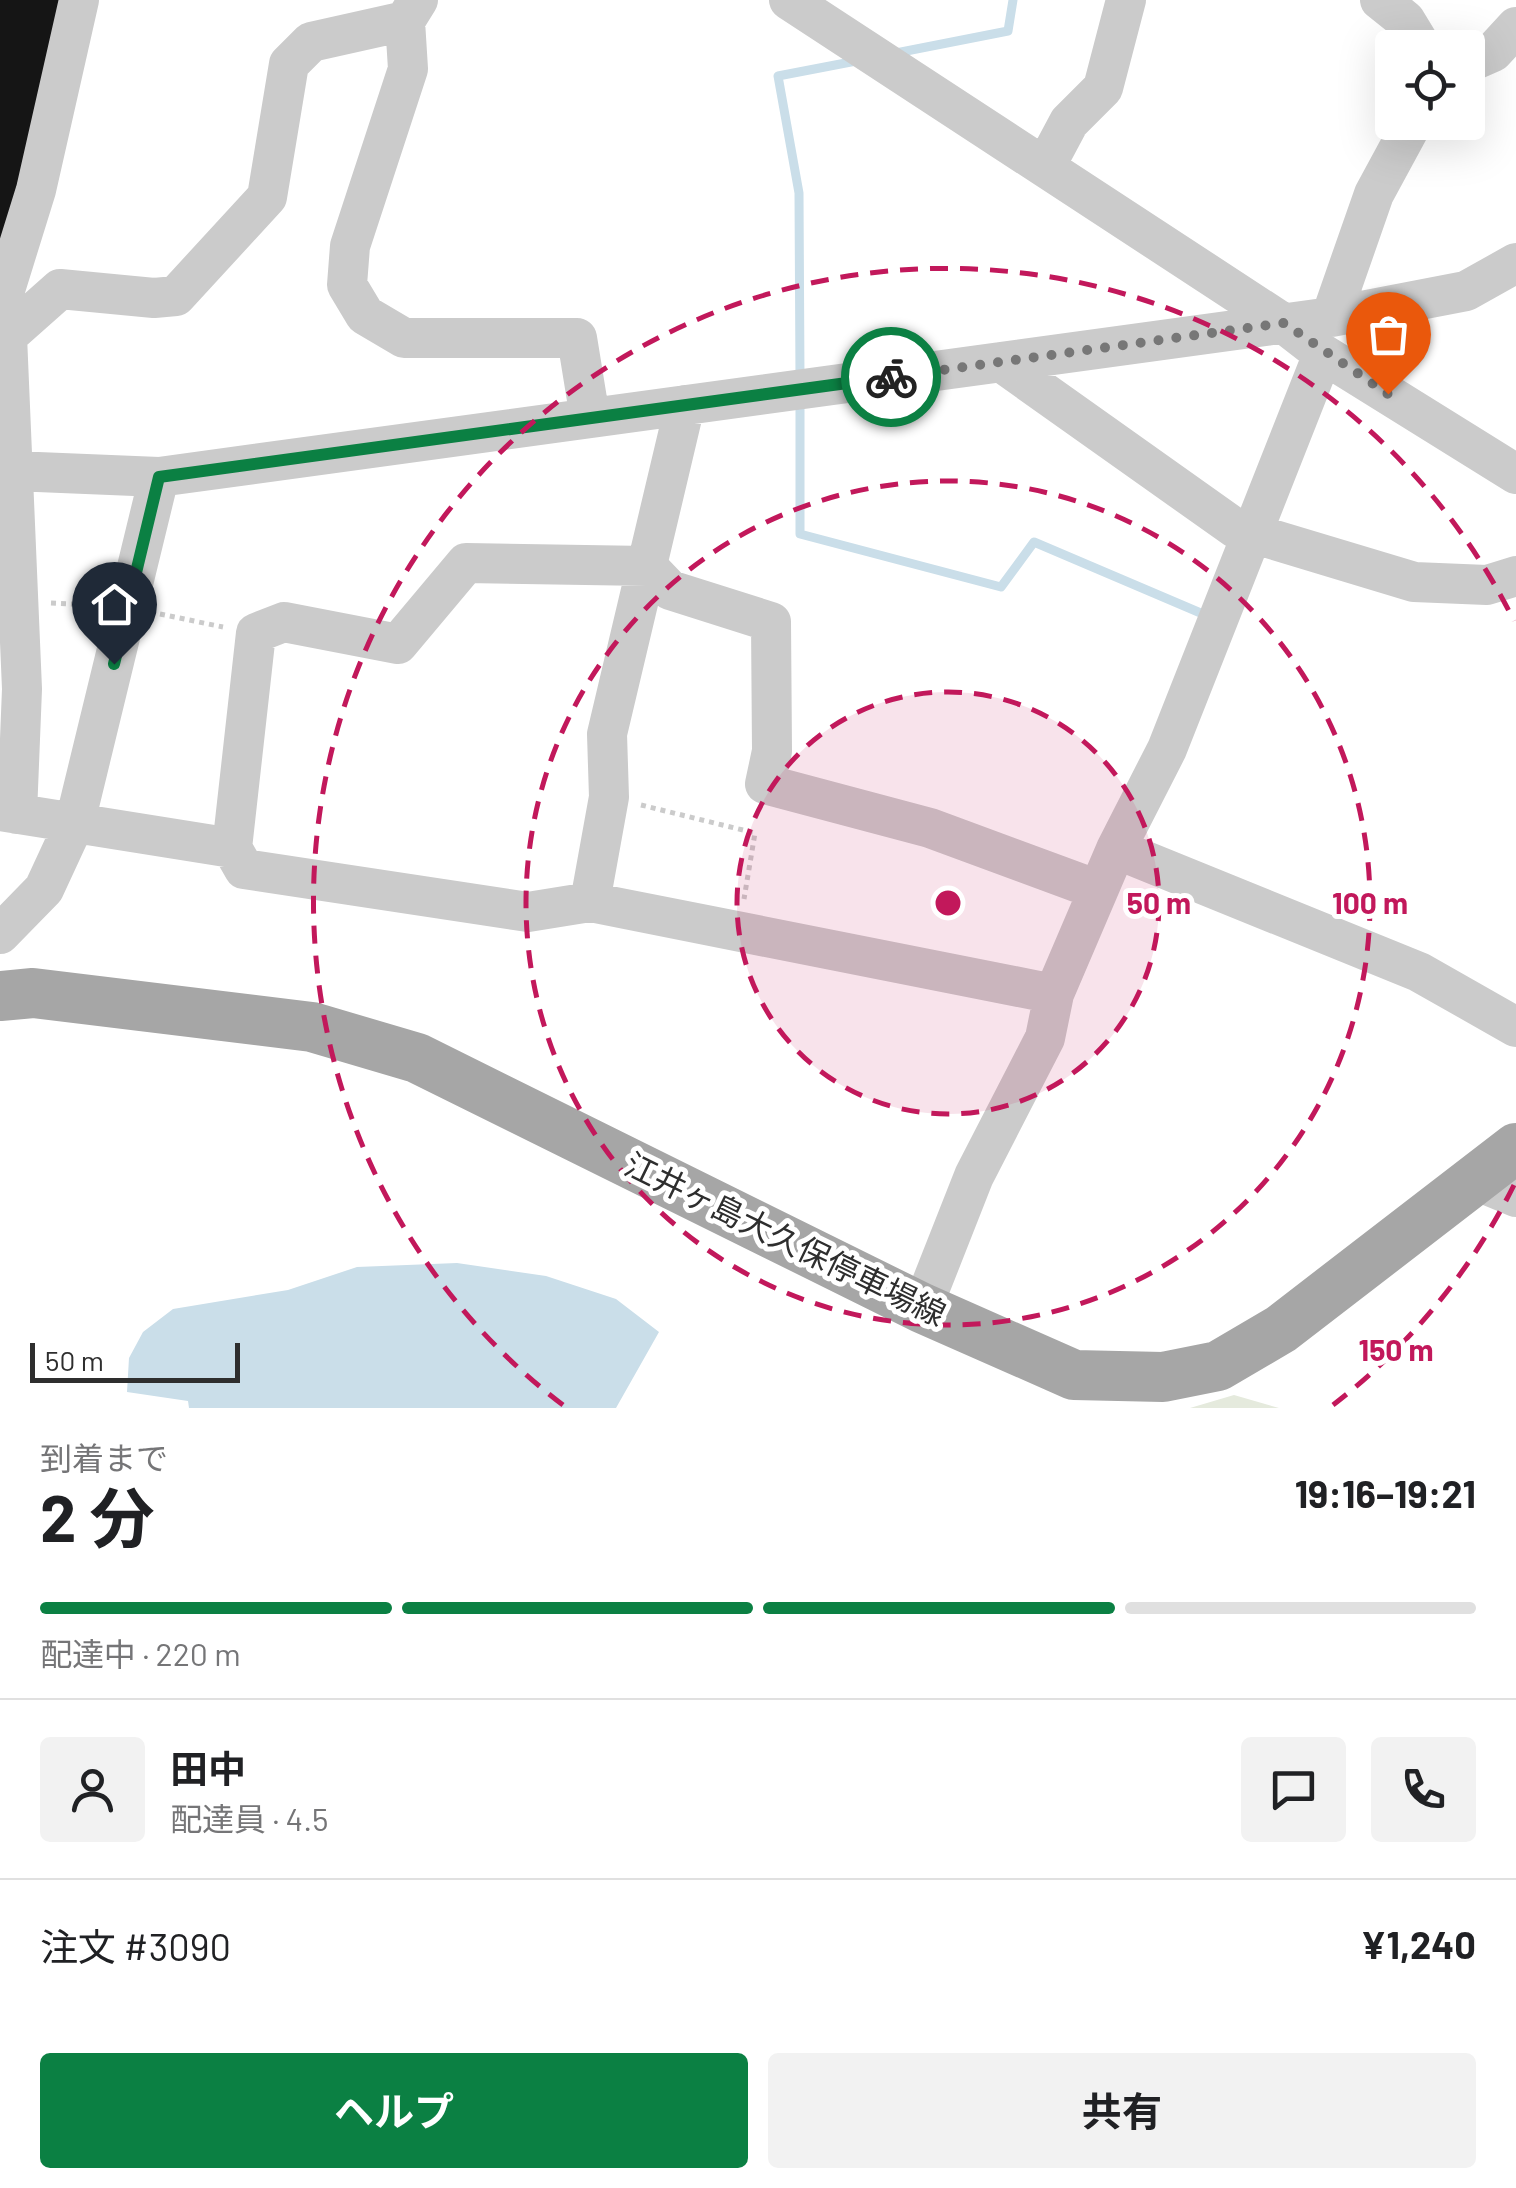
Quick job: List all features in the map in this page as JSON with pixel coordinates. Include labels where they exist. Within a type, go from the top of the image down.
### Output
[{"type":"main road","name":"江井ヶ島大久保停車場線","points":[[0,996],[33,993],[250,1018],[312,1027],[402,1053],[486,1089],[922,1308],[1074,1375],[1163,1377],[1218,1366],[1496,1188],[1516,1148]]},
{"type":"street","points":[[79,0],[36,190],[2,316],[22,689],[8,813],[232,848]]},
{"type":"street","points":[[789,0],[1284,323],[1327,336],[1516,474]]},
{"type":"street","points":[[1045,167],[1069,122],[1103,88],[1126,0]]},
{"type":"street","points":[[1380,0],[1411,30]]},
{"type":"street","points":[[2,316],[60,289],[154,298],[176,296],[266,197],[289,64],[311,42],[412,10],[408,69],[350,246],[348,285],[365,315],[404,338],[577,338],[590,418]]},
{"type":"street","points":[[1485,56],[1516,27]]},
{"type":"street","points":[[922,1308],[974,1176],[1046,1038],[1054,994],[1116,849],[1167,750],[1254,536],[1374,194],[1403,140]]},
{"type":"street","points":[[1327,336],[1466,291],[1516,263]]},
{"type":"street","points":[[13,471],[159,477],[1284,323]]},
{"type":"street","points":[[1001,362],[1235,528],[1254,536],[1414,582],[1488,584],[1516,576]]},
{"type":"street","points":[[590,902],[608,797],[607,734],[685,405]]},
{"type":"street","points":[[0,934],[44,889],[75,822],[159,477]]},
{"type":"street","points":[[1054,994],[590,902],[528,912],[244,869],[232,848],[256,633],[284,622],[398,644],[466,563],[647,566],[670,590],[771,622],[772,751],[764,784],[930,828],[1098,890]]},
{"type":"street","points":[[1116,849],[1419,972],[1516,1027]]},
{"type":"path","points":[[608,797],[755,833],[738,932]]},
{"type":"shaded area","points":[[1234,1395],[1279,1408],[1190,1408]]},
{"type":"water","points":[[457,1263],[546,1276],[616,1299],[659,1332],[616,1408],[189,1408],[188,1401],[127,1392],[129,1358],[143,1332],[173,1309],[288,1290],[357,1267]]},
{"type":"building","points":[[0,0],[67,0],[0,249]]},
{"type":"waterway","points":[[896,53],[1008,31],[1013,0]]},
{"type":"waterway","points":[[800,379],[799,193],[778,76],[856,61]]},
{"type":"waterway","points":[[800,400],[800,534],[1001,587],[1034,542],[1210,617]]},
{"type":"way so far","points":[[891,377],[1284,323],[1323,354],[1388,394]]},
{"type":"route","points":[[114,664],[159,477],[891,377]]}]
